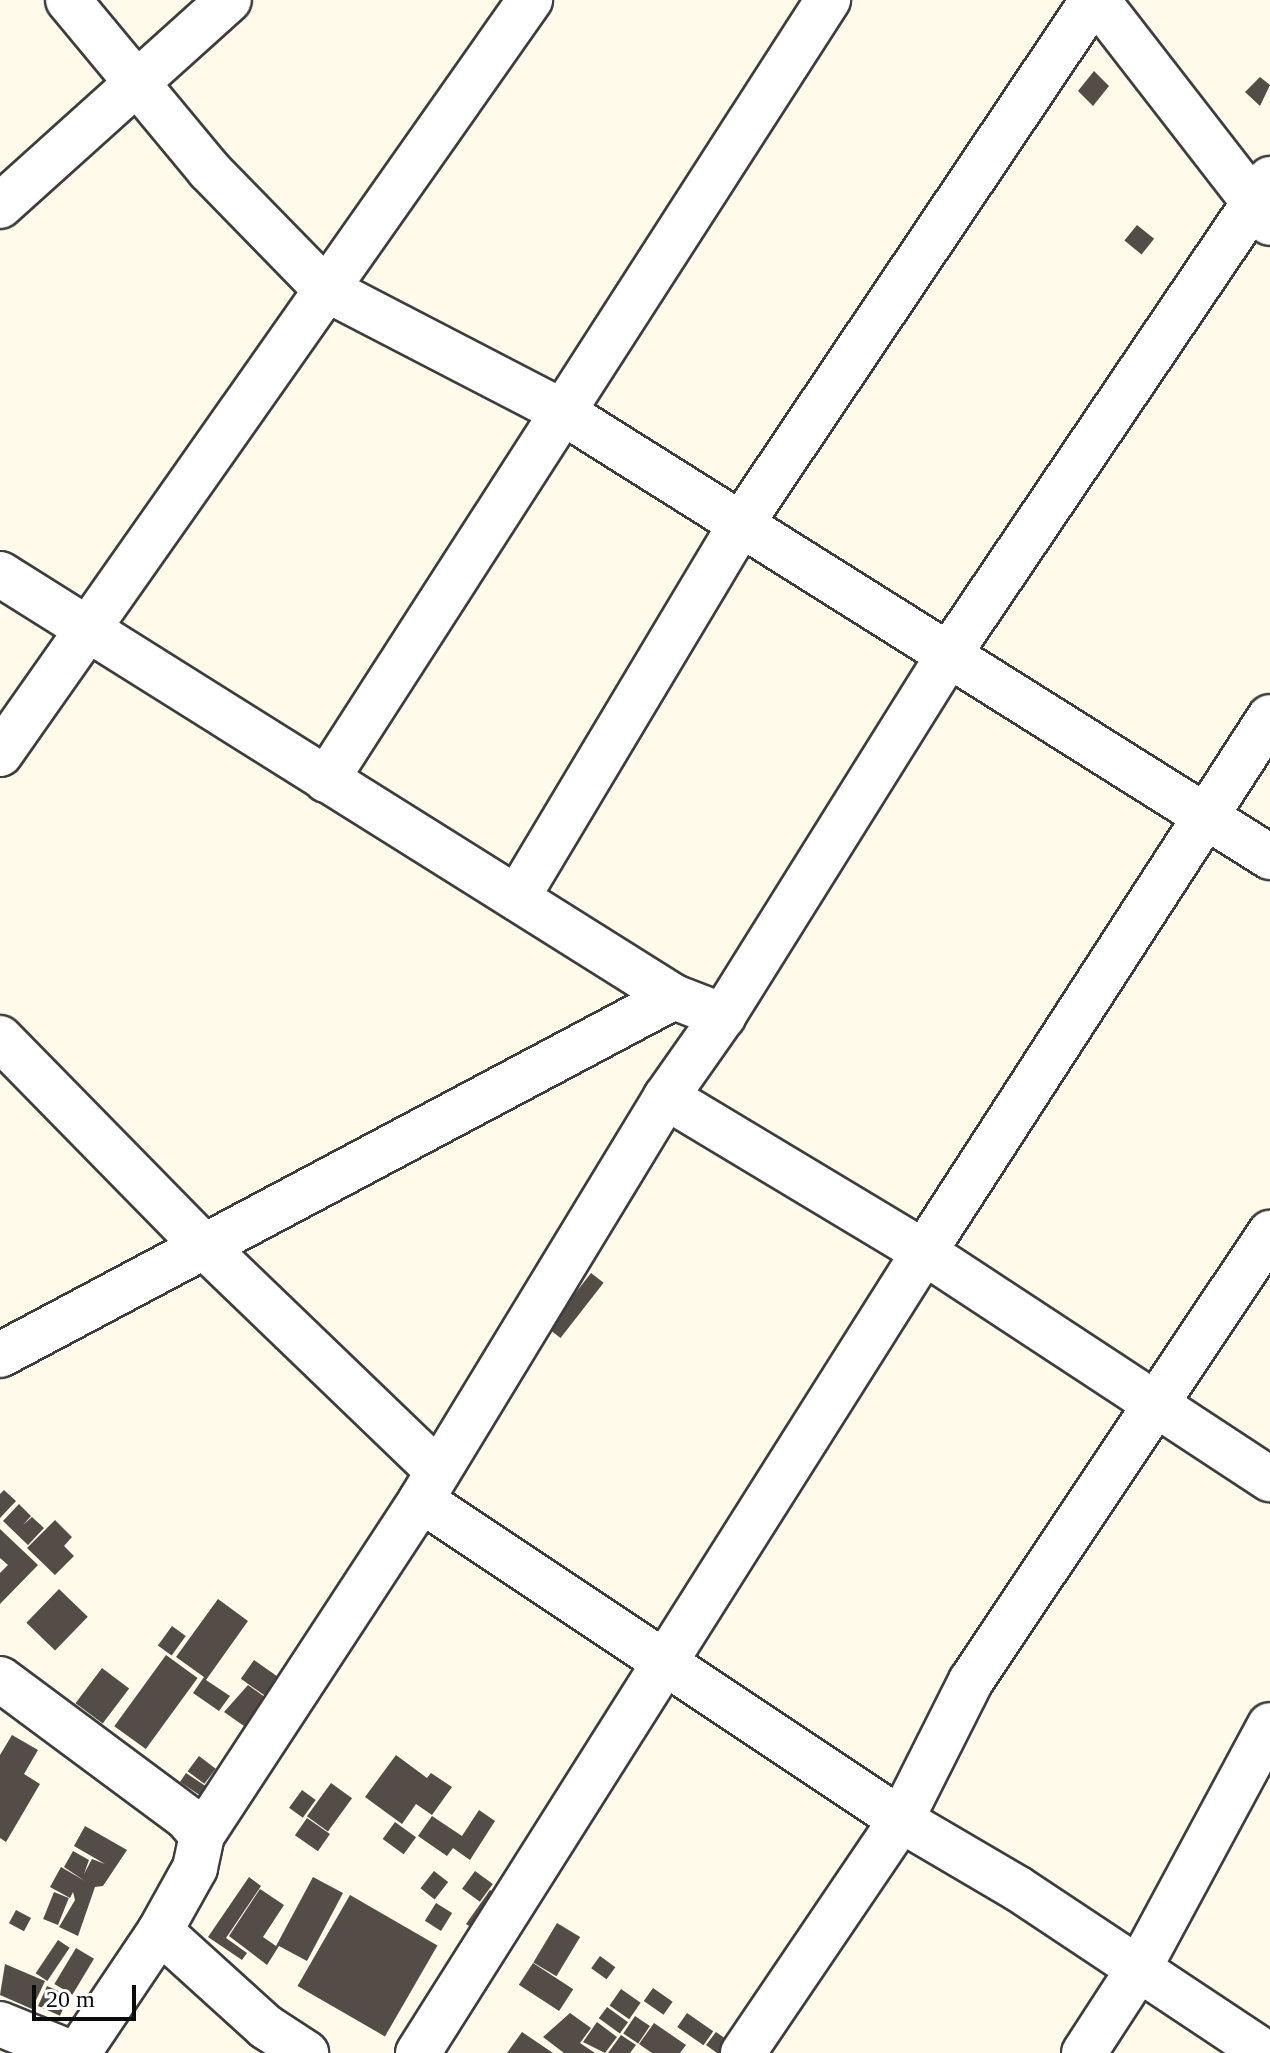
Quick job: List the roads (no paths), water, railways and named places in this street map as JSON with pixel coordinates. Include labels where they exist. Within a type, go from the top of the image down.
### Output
[{"type":"street","points":[[68,0],[134,83],[324,288],[561,411],[739,527],[1270,857]]},
{"type":"street","points":[[0,206],[229,0]]},
{"type":"street","points":[[0,754],[324,288],[530,0]]},
{"type":"street","points":[[326,780],[828,0]]},
{"type":"street","points":[[78,2053],[160,1931],[195,1868],[202,1835],[429,1485],[666,1097],[723,1016],[947,657],[1264,202],[1095,0],[739,527],[517,898]]},
{"type":"street","points":[[0,574],[674,997],[723,1016]]},
{"type":"street","points":[[418,2053],[924,1252],[1270,717]]},
{"type":"street","points":[[0,1355],[202,1244],[674,997]]},
{"type":"street","points":[[0,1038],[202,1244],[429,1485],[665,1664],[901,1820],[1017,1888],[1265,2053]]},
{"type":"street","points":[[666,1097],[924,1252],[1270,1479]]},
{"type":"street","points":[[743,2053],[901,1820],[971,1681],[1152,1404],[1270,1233]]},
{"type":"street","points":[[0,1679],[187,1818],[202,1835]]},
{"type":"street","points":[[1084,2053],[1138,1970],[1270,1725]]},
{"type":"street","points":[[160,1931],[266,2027],[306,2053]]},
{"type":"street","points":[[0,2024],[71,2053]]}]
